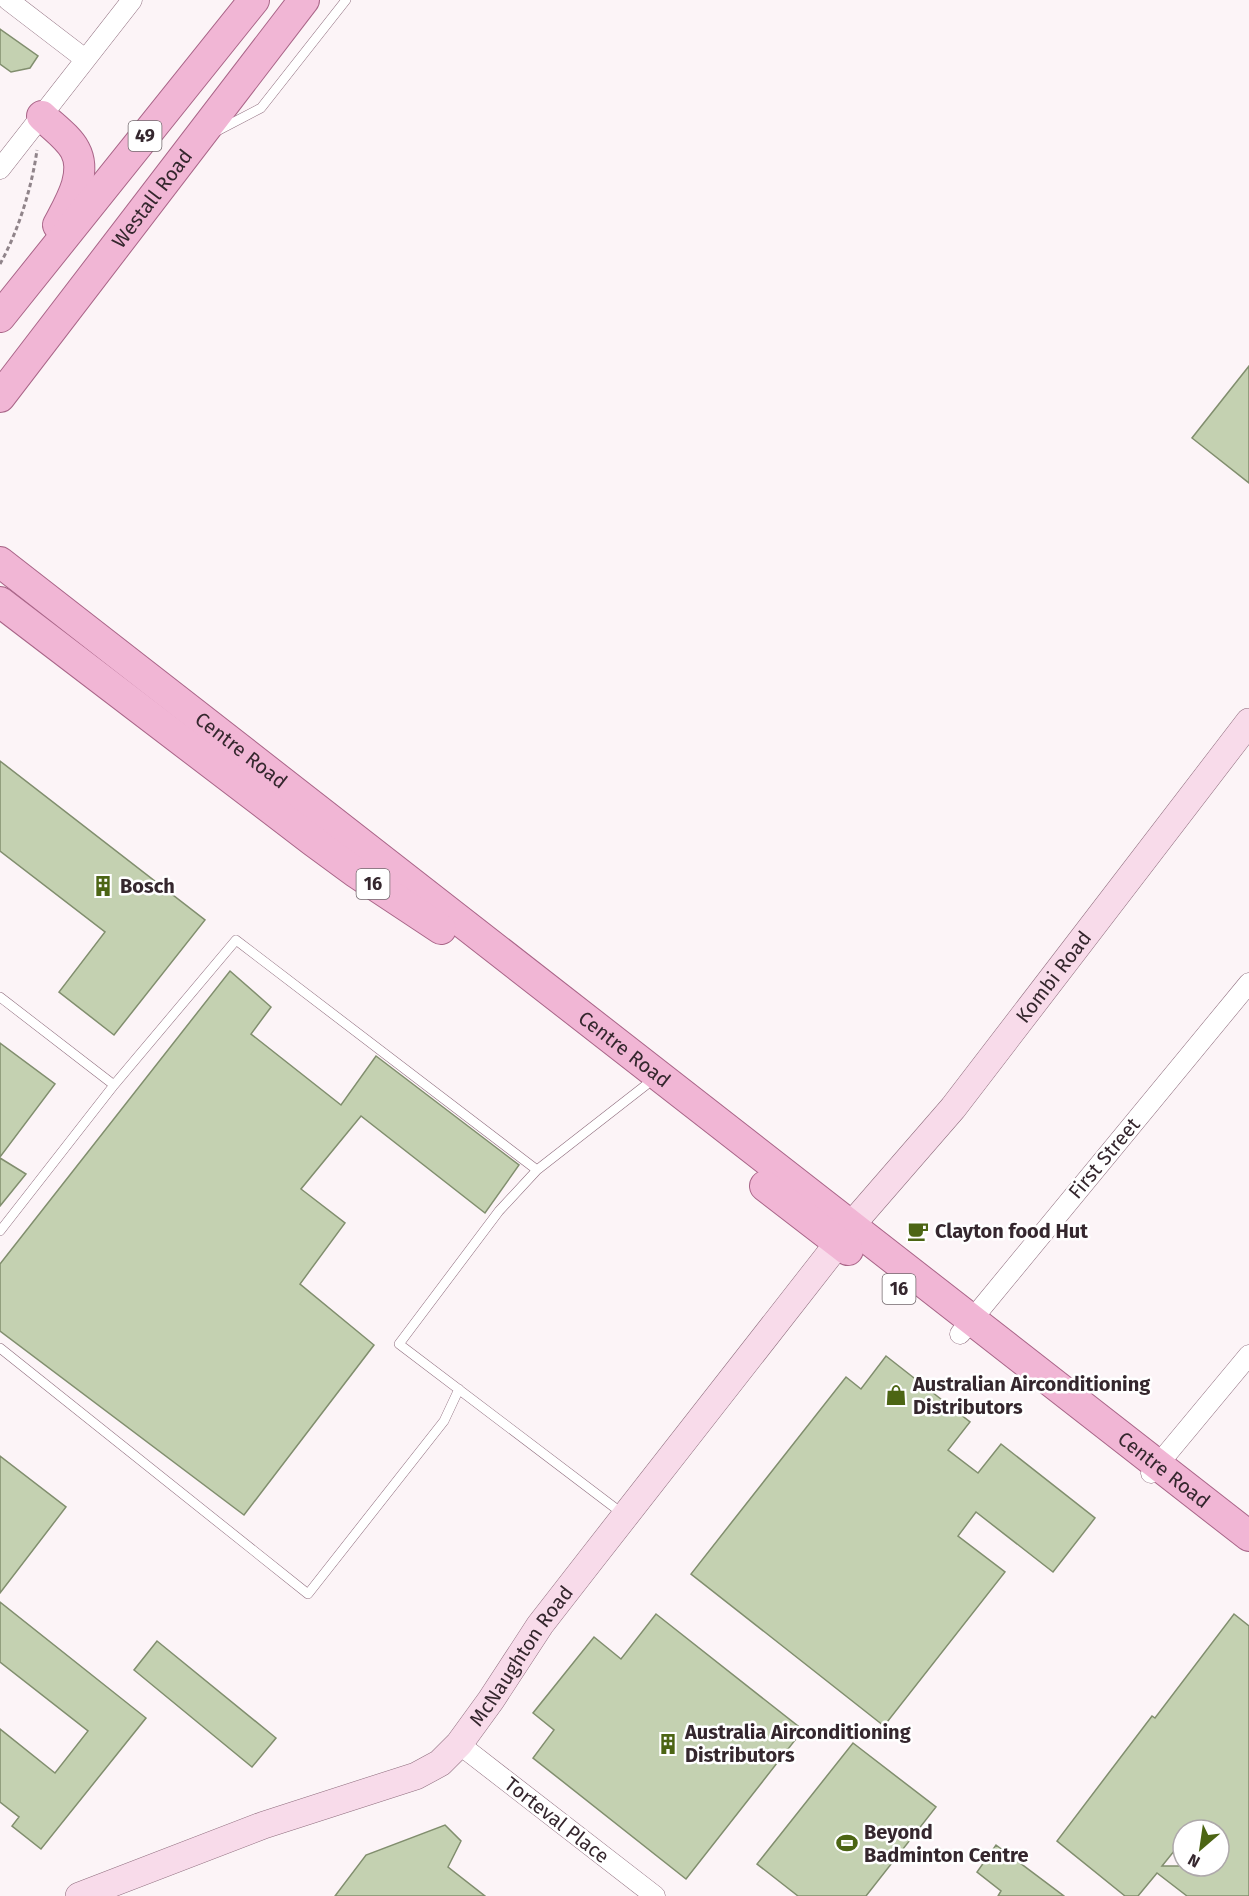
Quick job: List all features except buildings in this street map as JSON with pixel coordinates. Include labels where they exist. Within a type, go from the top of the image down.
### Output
[{"type":"main road","name":"49","points":[[0,317],[254,0]]},
{"type":"main road","name":"Westall Road","points":[[0,408],[6,388],[304,0]]},
{"type":"main road","points":[[36,271],[76,188],[79,166],[75,150],[42,116]]},
{"type":"main road","name":"Centre Road","points":[[0,562],[845,1235],[965,1327],[1064,1409],[1249,1536]]},
{"type":"main road","name":"Centre Road","points":[[0,602],[355,872],[478,954],[646,1085],[767,1187],[845,1235]]},
{"type":"main road","name":"Kombi Road","points":[[845,1235],[953,1108],[1249,722]]},
{"type":"main road","name":"McNaughton Road","points":[[79,1896],[264,1825],[416,1776],[440,1763],[459,1744],[540,1625],[624,1515],[845,1235]]},
{"type":"main road","name":"Centre Road","points":[[1154,1471],[1249,1554]]},
{"type":"street","points":[[8,0],[85,59]]},
{"type":"street","points":[[0,169],[132,0]]},
{"type":"street","name":"First Street","points":[[965,1327],[1249,983]]},
{"type":"street","points":[[1154,1471],[1249,1355]]},
{"type":"street","name":"Torteval Place","points":[[459,1744],[654,1896]]},
{"type":"lane","points":[[196,142],[261,108],[345,0]]},
{"type":"lane","points":[[0,1231],[114,1085],[236,940],[537,1170]]},
{"type":"lane","points":[[0,997],[114,1085]]},
{"type":"lane","points":[[624,1515],[399,1344],[499,1211],[537,1170],[646,1085]]},
{"type":"lane","points":[[0,1348],[308,1594],[444,1421],[459,1389]]},
{"type":"path","points":[[0,264],[11,245],[35,169],[42,116]]},
{"type":"place","name":"Bosch","points":[[103,886]]},
{"type":"place","name":"Clayton food Hut","points":[[918,1231]]},
{"type":"place","name":"Australian Airconditioning Distributors","points":[[896,1395]]},
{"type":"place","name":"Australia Airconditioning Distributors","points":[[668,1744]]},
{"type":"place","name":"Beyond Badminton Centre","points":[[847,1843]]}]
